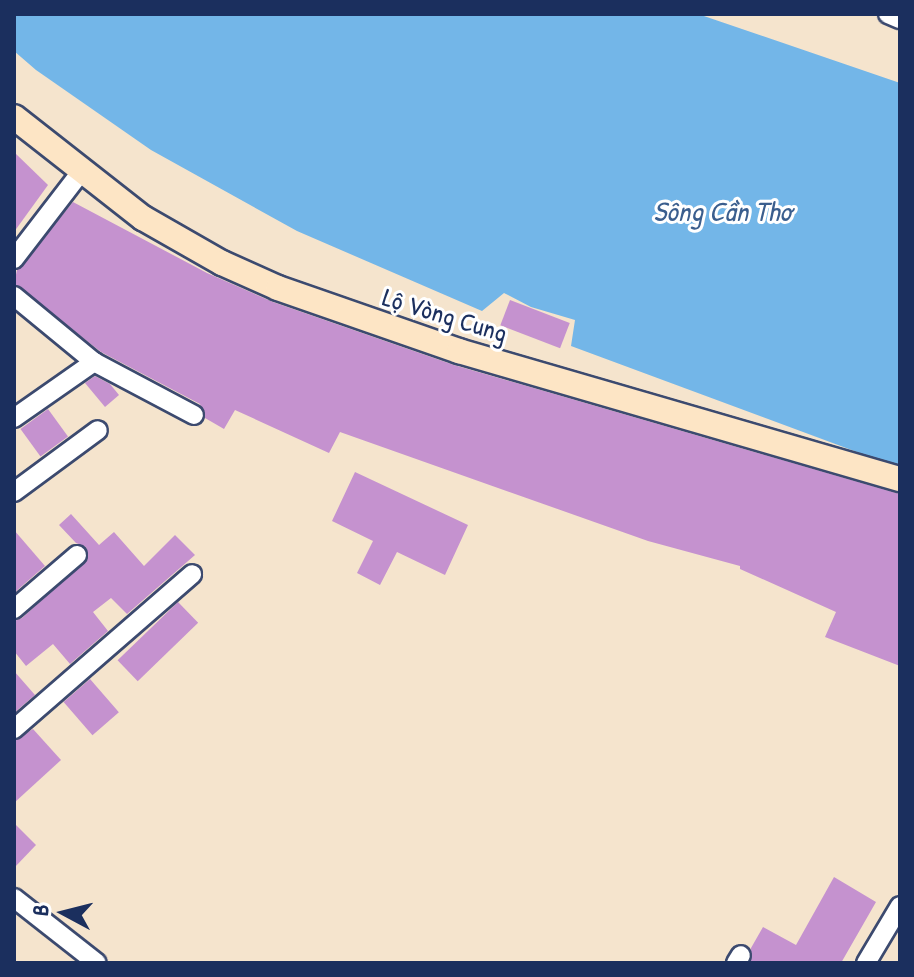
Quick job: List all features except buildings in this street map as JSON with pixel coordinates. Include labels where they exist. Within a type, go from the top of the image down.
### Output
[{"type":"main road","name":"Lộ Vòng Cung","points":[[14,117],[143,218],[222,263],[292,293],[459,351],[900,479]]},
{"type":"street","points":[[888,14],[900,19]]},
{"type":"street","points":[[14,259],[81,172]]},
{"type":"street","points":[[14,296],[94,362],[194,415]]},
{"type":"street","points":[[14,418],[94,362]]},
{"type":"street","points":[[14,492],[98,430]]},
{"type":"street","points":[[14,609],[77,555]]},
{"type":"street","points":[[14,729],[192,574]]},
{"type":"street","points":[[17,906],[97,963]]},
{"type":"street","points":[[874,960],[900,906]]},
{"type":"water","name":"Sông Cần Thơ","points":[[14,14],[698,14],[900,83],[900,468],[571,346],[575,320],[531,307],[504,293],[482,311],[297,231],[151,150],[36,70],[14,51]]}]
